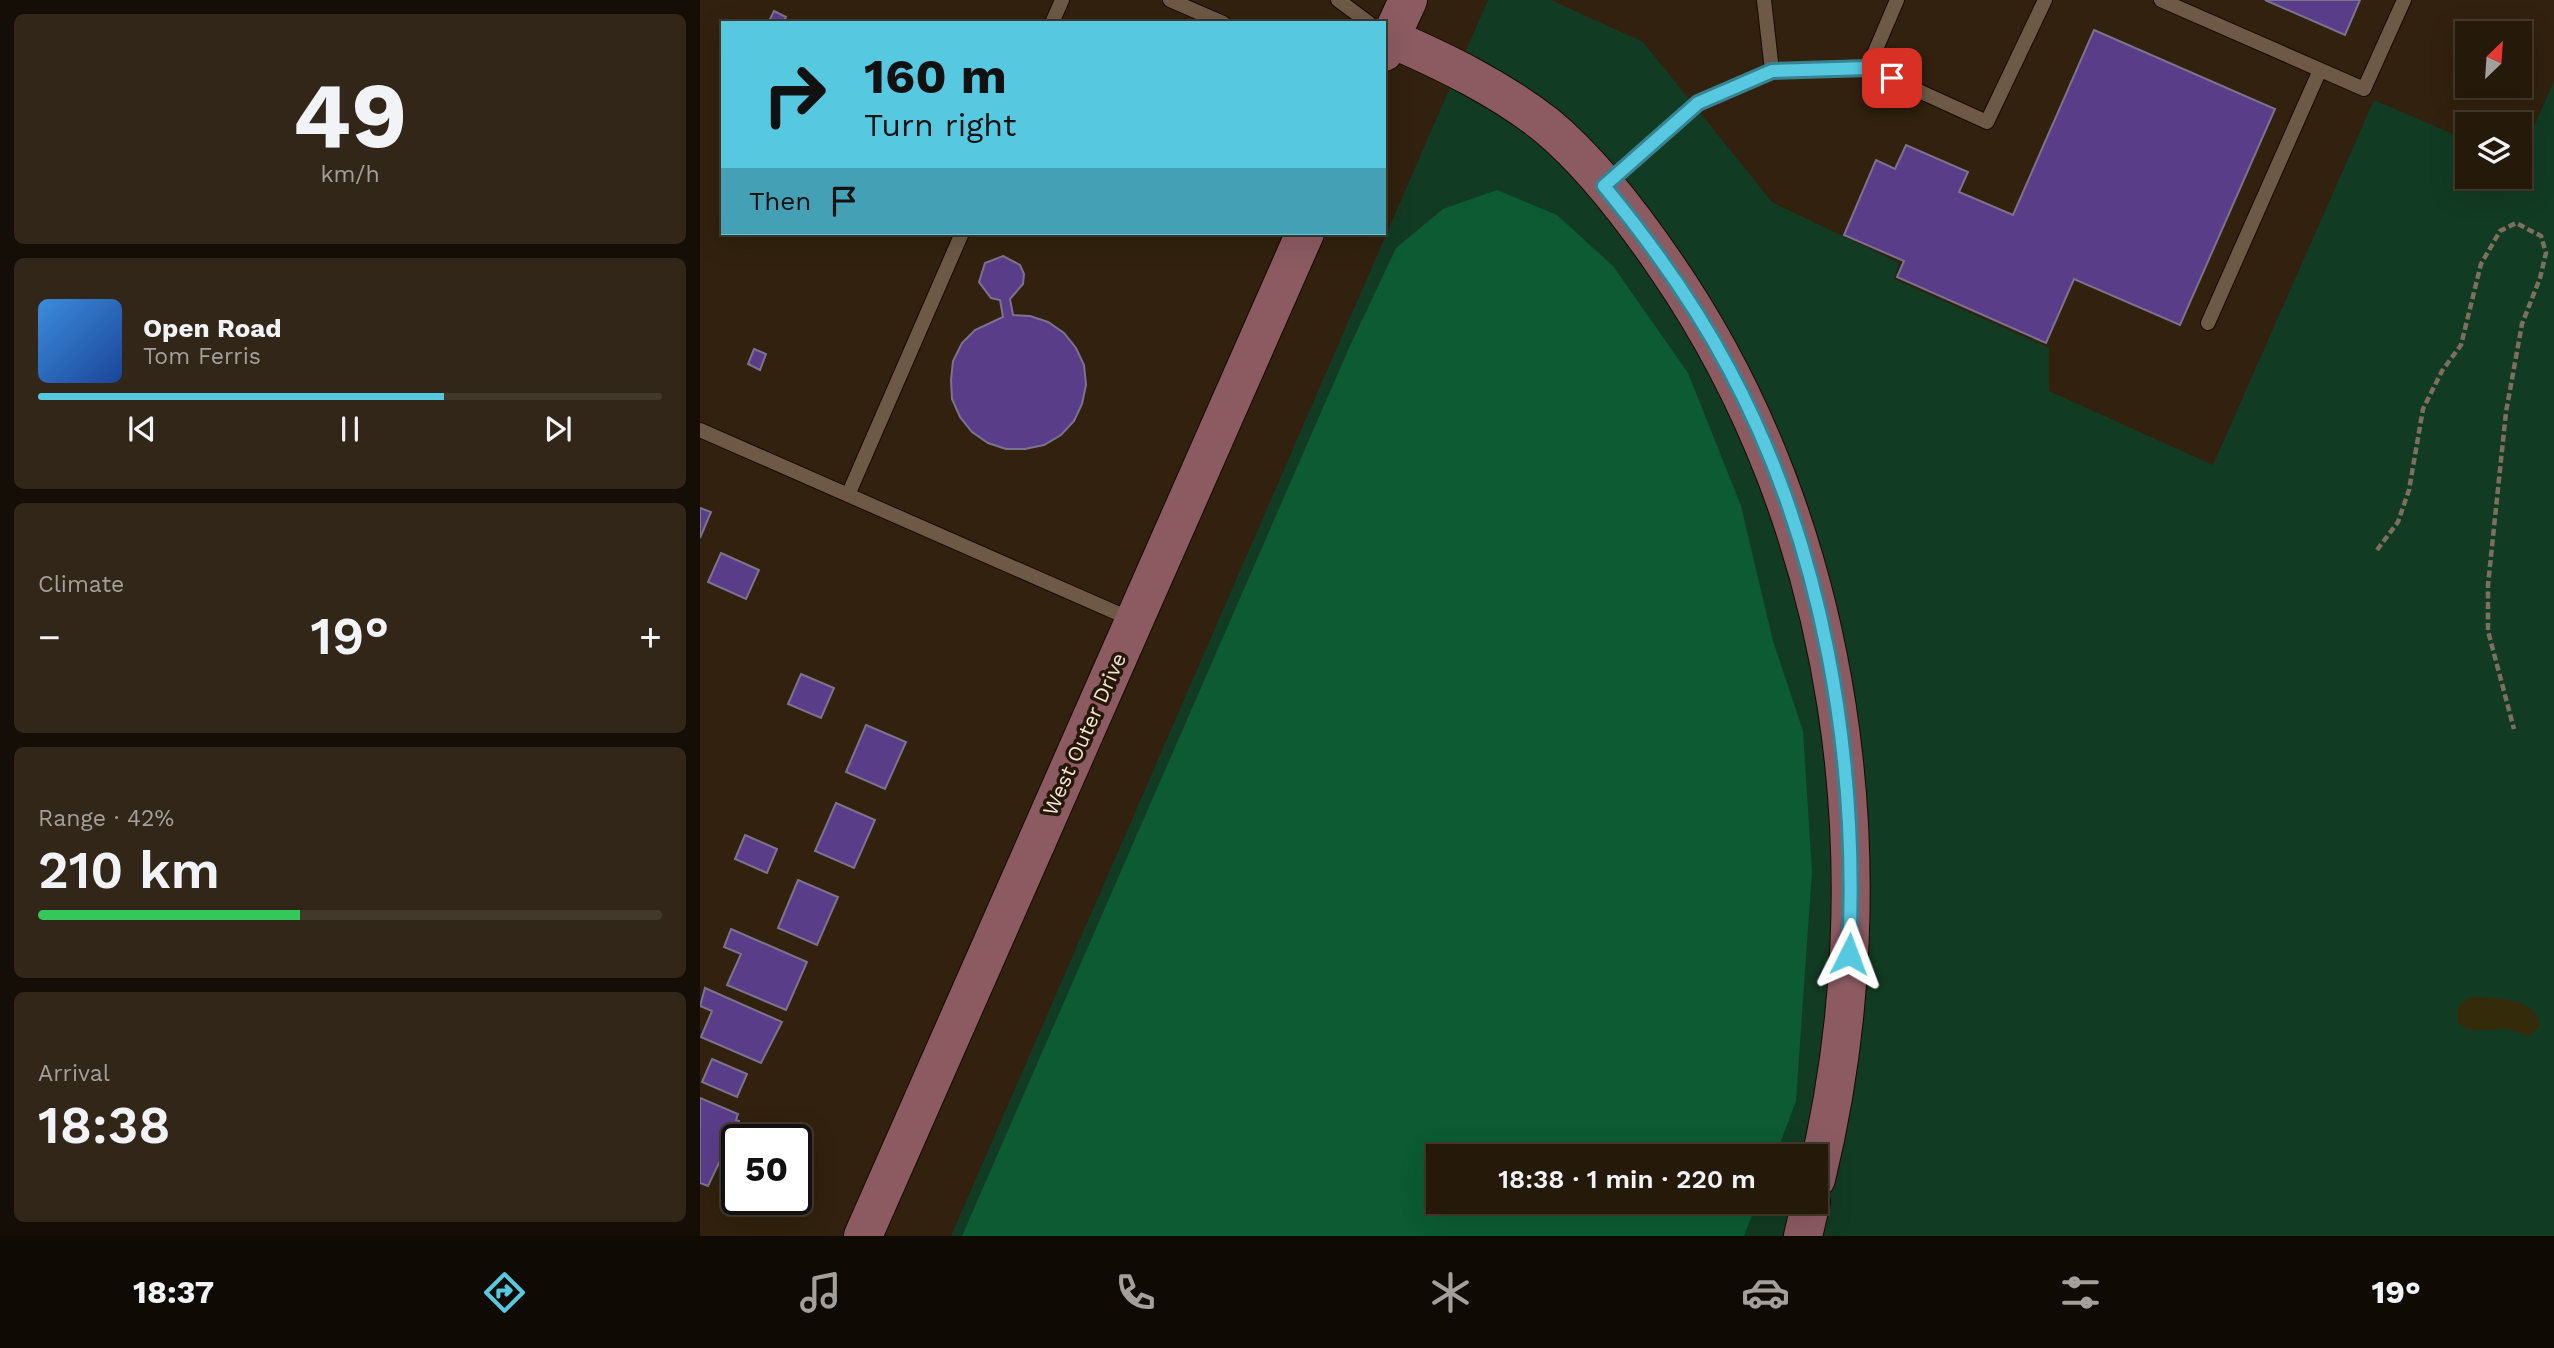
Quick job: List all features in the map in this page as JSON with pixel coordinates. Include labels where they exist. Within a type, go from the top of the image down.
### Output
[{"type":"main road","points":[[1386,31],[1408,0]]},
{"type":"main road","points":[[1386,39],[1442,60],[1496,90],[1546,126],[1579,158],[1644,234],[1690,300],[1764,442],[1791,517],[1830,666],[1843,754],[1849,821],[1851,909],[1846,998],[1835,1086],[1823,1144]]},
{"type":"main road","name":"West Outer Drive","points":[[863,1236],[1304,235]]},
{"type":"main road","points":[[1802,1236],[1808,1214]]},
{"type":"lane","points":[[1053,21],[1062,0]]},
{"type":"lane","points":[[1170,0],[1218,21]]},
{"type":"lane","points":[[1338,0],[1363,21]]},
{"type":"lane","points":[[1764,0],[1772,71]]},
{"type":"lane","points":[[1868,68],[1897,0]]},
{"type":"lane","points":[[1604,186],[1698,103],[1772,71],[1868,68],[1987,122],[2045,0]]},
{"type":"lane","points":[[2161,0],[2364,89],[2404,0]]},
{"type":"lane","points":[[2208,323],[2320,70]]},
{"type":"lane","points":[[848,495],[961,235]]},
{"type":"lane","points":[[700,430],[1134,621]]},
{"type":"path","points":[[2377,550],[2398,523],[2409,490],[2423,409],[2442,371],[2460,345],[2481,264],[2500,231],[2516,223],[2541,236],[2546,253],[2540,278],[2522,324],[2514,361],[2488,585],[2488,631],[2514,729]]},
{"type":"path","points":[[2546,253],[2554,248]]},
{"type":"green space","points":[[1488,0],[1551,0],[1643,42],[1772,202],[1899,263],[1894,279],[2049,348],[2049,391],[2213,465],[2374,100],[2455,135],[2455,189],[2532,189],[2532,131],[2554,81],[2554,1236],[951,1236]]},
{"type":"green space","points":[[1497,190],[1557,215],[1613,266],[1688,373],[1741,506],[1773,641],[1803,731],[1812,871],[1796,1101],[1780,1144],[1426,1144],[1426,1214],[1752,1214],[1744,1236],[962,1236],[1349,348],[1396,248],[1443,209]]},
{"type":"sand","points":[[2471,997],[2524,1004],[2537,1018],[2539,1028],[2528,1036],[2506,1029],[2468,1029],[2458,1021],[2457,1011],[2461,1004]]},
{"type":"building","points":[[2265,0],[2360,0],[2345,35]]},
{"type":"building","points":[[774,11],[786,17],[784,21],[769,21]]},
{"type":"building","points":[[2094,30],[2275,109],[2180,325],[2074,279],[2046,343],[1897,277],[1904,261],[1844,235],[1876,160],[1895,169],[1906,145],[1968,172],[1959,192],[2013,215]]},
{"type":"building","points":[[1003,256],[1020,265],[1024,274],[1023,284],[1010,299],[1013,315],[1030,316],[1048,322],[1064,333],[1076,348],[1084,365],[1086,385],[1082,404],[1074,421],[1061,435],[1044,445],[1025,449],[1006,449],[988,443],[972,432],[960,417],[952,399],[953,361],[962,343],[975,330],[1003,317],[1000,300],[991,298],[979,282],[985,263]]},
{"type":"building","points":[[754,349],[766,354],[760,370],[748,364]]},
{"type":"building","points":[[700,508],[711,512],[700,538]]},
{"type":"building","points":[[721,553],[759,570],[746,599],[708,582]]},
{"type":"building","points":[[801,674],[834,688],[821,718],[788,704]]},
{"type":"building","points":[[866,725],[906,742],[885,789],[846,772]]},
{"type":"building","points":[[836,803],[875,820],[854,868],[815,851]]},
{"type":"building","points":[[745,835],[777,849],[767,873],[735,859]]},
{"type":"building","points":[[798,880],[838,897],[817,945],[778,928]]},
{"type":"building","points":[[731,929],[807,962],[786,1010],[727,985],[741,954],[724,947]]},
{"type":"building","points":[[705,988],[782,1022],[761,1063],[701,1037],[712,1011],[700,1006]]},
{"type":"building","points":[[712,1059],[747,1074],[737,1097],[702,1082]]},
{"type":"building","points":[[700,1098],[738,1114],[736,1120],[739,1121],[738,1124],[721,1124],[721,1159],[708,1186],[700,1183]]},
{"type":"route","points":[[1849,954],[1849,821],[1843,754],[1830,666],[1791,517],[1764,442],[1730,370],[1690,300],[1644,234],[1604,186],[1698,103],[1772,71],[1868,68],[1892,78]]}]
